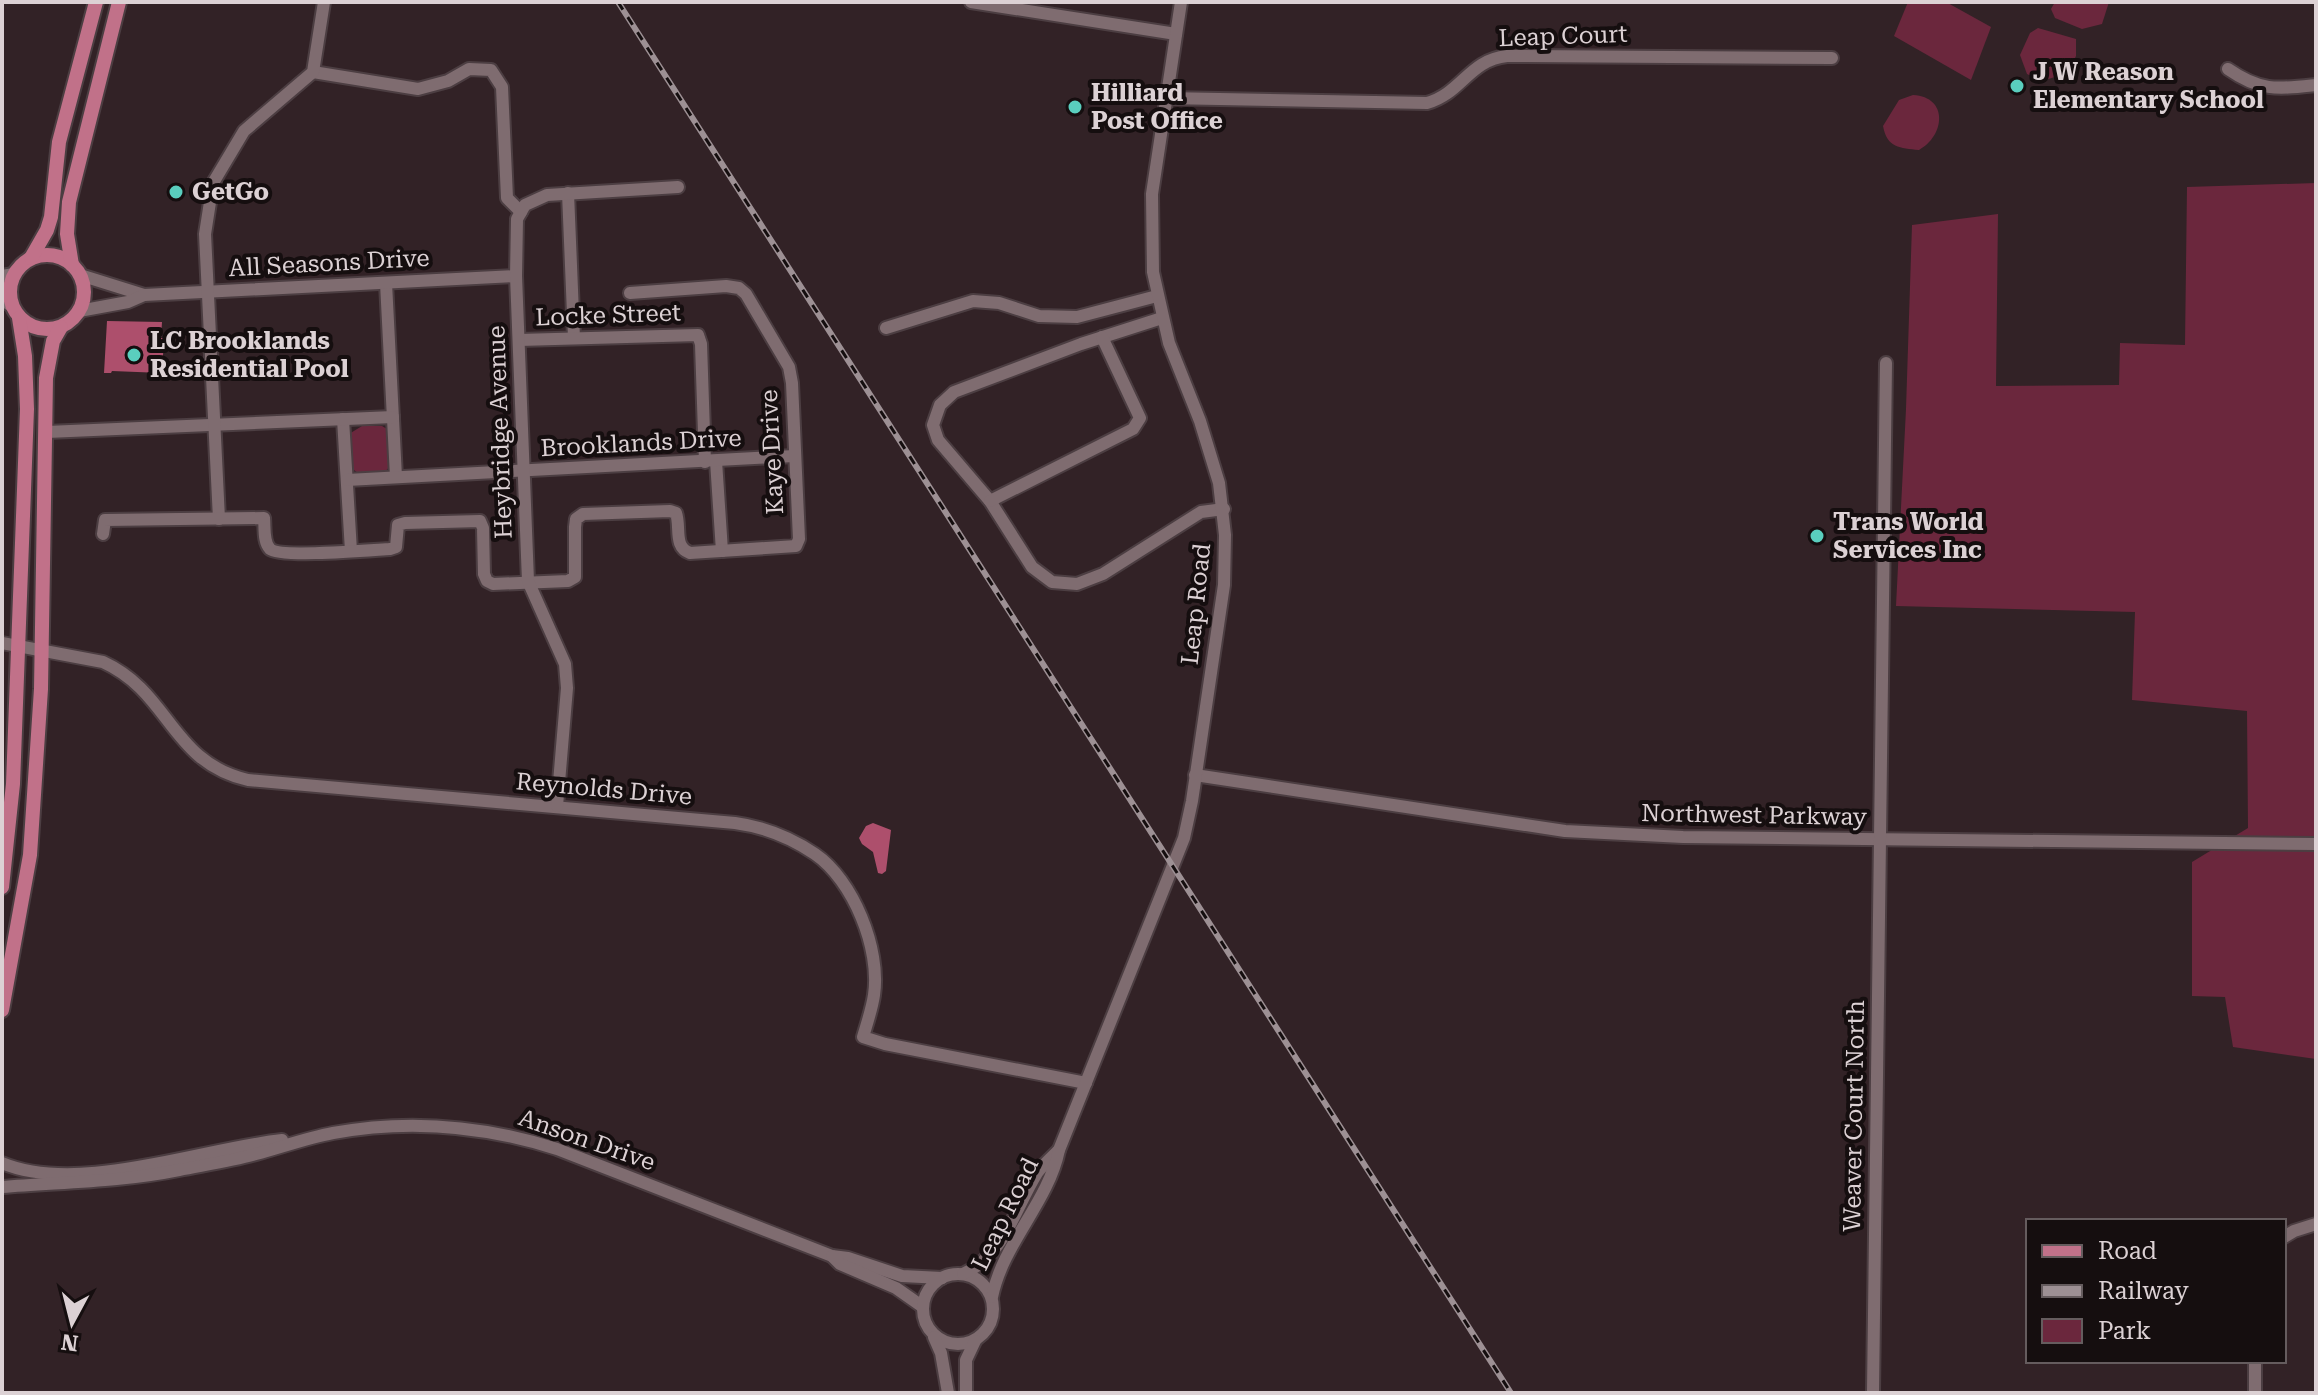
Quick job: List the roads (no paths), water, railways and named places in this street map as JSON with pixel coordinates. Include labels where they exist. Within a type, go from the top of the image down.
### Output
[{"type":"main road","points":[[2,887],[10,830],[27,409],[25,356],[11,308],[8,275],[31,258],[47,230],[59,142],[96,2]]},
{"type":"main road","points":[[2,1010],[30,855],[42,651],[48,363],[53,341],[61,327],[79,311],[84,299],[84,286],[76,270],[67,234],[69,202],[119,2]]},
{"type":"main road","points":[[31,258],[52,255],[76,270]]},
{"type":"main road","points":[[11,308],[26,324],[43,330],[61,327]]},
{"type":"street","points":[[219,519],[209,291],[205,274],[205,234],[213,183],[244,131],[313,72],[324,2]]},
{"type":"street","points":[[971,2],[1176,34]]},
{"type":"street","name":"Leap Road","points":[[992,1297],[1000,1267],[1053,1173],[1059,1150],[1184,838],[1224,585],[1224,509],[1212,454],[1162,318],[1152,246],[1152,194],[1181,2]]},
{"type":"street","name":"Leap Court","points":[[1166,98],[1427,103],[1444,98],[1479,65],[1492,58],[1507,56],[1832,58]]},
{"type":"street","points":[[313,72],[418,89],[448,81],[469,69],[491,70],[502,87],[507,198],[521,212],[533,200],[568,193],[678,187]]},
{"type":"street","points":[[2228,69],[2248,83],[2265,87],[2283,89],[2316,85]]},
{"type":"street","points":[[568,193],[574,338]]},
{"type":"street","name":"Heybridge Avenue","points":[[521,212],[516,227],[516,276],[528,581],[565,664],[567,688],[557,806]]},
{"type":"street","name":"All Seasons Drive","points":[[76,270],[144,295]]},
{"type":"street","name":"All Seasons Drive","points":[[79,311],[128,302],[144,295],[516,276]]},
{"type":"street","points":[[386,283],[396,477]]},
{"type":"street","name":"Kaye Drive","points":[[630,293],[726,286],[739,288],[746,294],[789,367],[799,539],[796,546],[722,551]]},
{"type":"street","points":[[886,328],[973,301],[999,303],[1039,316],[1077,317],[1157,296]]},
{"type":"street","points":[[1162,318],[954,392],[940,405],[933,425],[938,440],[990,501],[1032,567],[1052,582],[1077,584],[1103,574],[1201,512],[1224,509]]},
{"type":"street","name":"Locke Street","points":[[519,340],[698,335],[711,462]]},
{"type":"street","points":[[990,501],[1133,429],[1140,418],[1102,337]]},
{"type":"street","name":"Weaver Court North","points":[[1873,1393],[1886,363]]},
{"type":"street","points":[[47,432],[393,417]]},
{"type":"street","points":[[343,419],[351,551]]},
{"type":"street","name":"Brooklands Drive","points":[[347,480],[794,456]]},
{"type":"street","points":[[103,534],[105,520],[264,518],[267,544],[276,553],[351,551],[396,547],[398,525],[405,523],[480,521],[487,581],[493,584],[568,581],[575,577],[576,519],[583,514],[670,511],[676,513],[679,544],[683,551],[722,551],[711,462]]},
{"type":"street","name":"Reynolds Drive","points":[[2,643],[103,662],[126,674],[156,702],[195,755],[233,777],[735,823],[761,827],[784,836],[824,862],[840,880],[863,922],[871,944],[875,983],[863,1037],[885,1044],[1086,1083]]},
{"type":"street","name":"Northwest Parkway","points":[[1195,775],[1565,831],[1659,836],[2316,844]]},
{"type":"street","name":"Anson Drive","points":[[2,1187],[135,1178],[253,1155],[359,1129],[407,1126],[463,1128],[517,1137],[606,1166],[832,1256],[848,1258],[902,1276],[942,1278]]},
{"type":"street","name":"Anson Drive","points":[[2,1163],[23,1171],[49,1174],[91,1172],[134,1167],[251,1143],[317,1137]]},
{"type":"street","name":"Leap Road","points":[[963,1274],[993,1254],[1038,1172],[1059,1150]]},
{"type":"street","points":[[2286,1236],[2316,1224]]},
{"type":"street","name":"Anson Drive","points":[[832,1256],[840,1264],[896,1288],[923,1307]]},
{"type":"street","points":[[933,1334],[953,1345],[975,1341],[982,1336],[992,1322],[994,1306],[992,1297],[980,1282],[963,1274],[942,1278],[928,1290],[923,1307],[923,1317],[941,1353],[948,1393]]},
{"type":"street","points":[[966,1393],[966,1360],[975,1341]]},
{"type":"street","points":[[2255,1363],[2255,1393]]},
{"type":"railway","points":[[618,2],[1511,1393]]},
{"type":"place","name":"J W Reason Elementary School","points":[[2017,86]]},
{"type":"place","name":"Hilliard Post Office","points":[[1075,107]]},
{"type":"place","name":"GetGo","points":[[176,192]]},
{"type":"place","name":"LC Brooklands Residential Pool","points":[[134,355]]},
{"type":"place","name":"Trans World Services Inc","points":[[1817,536]]}]
